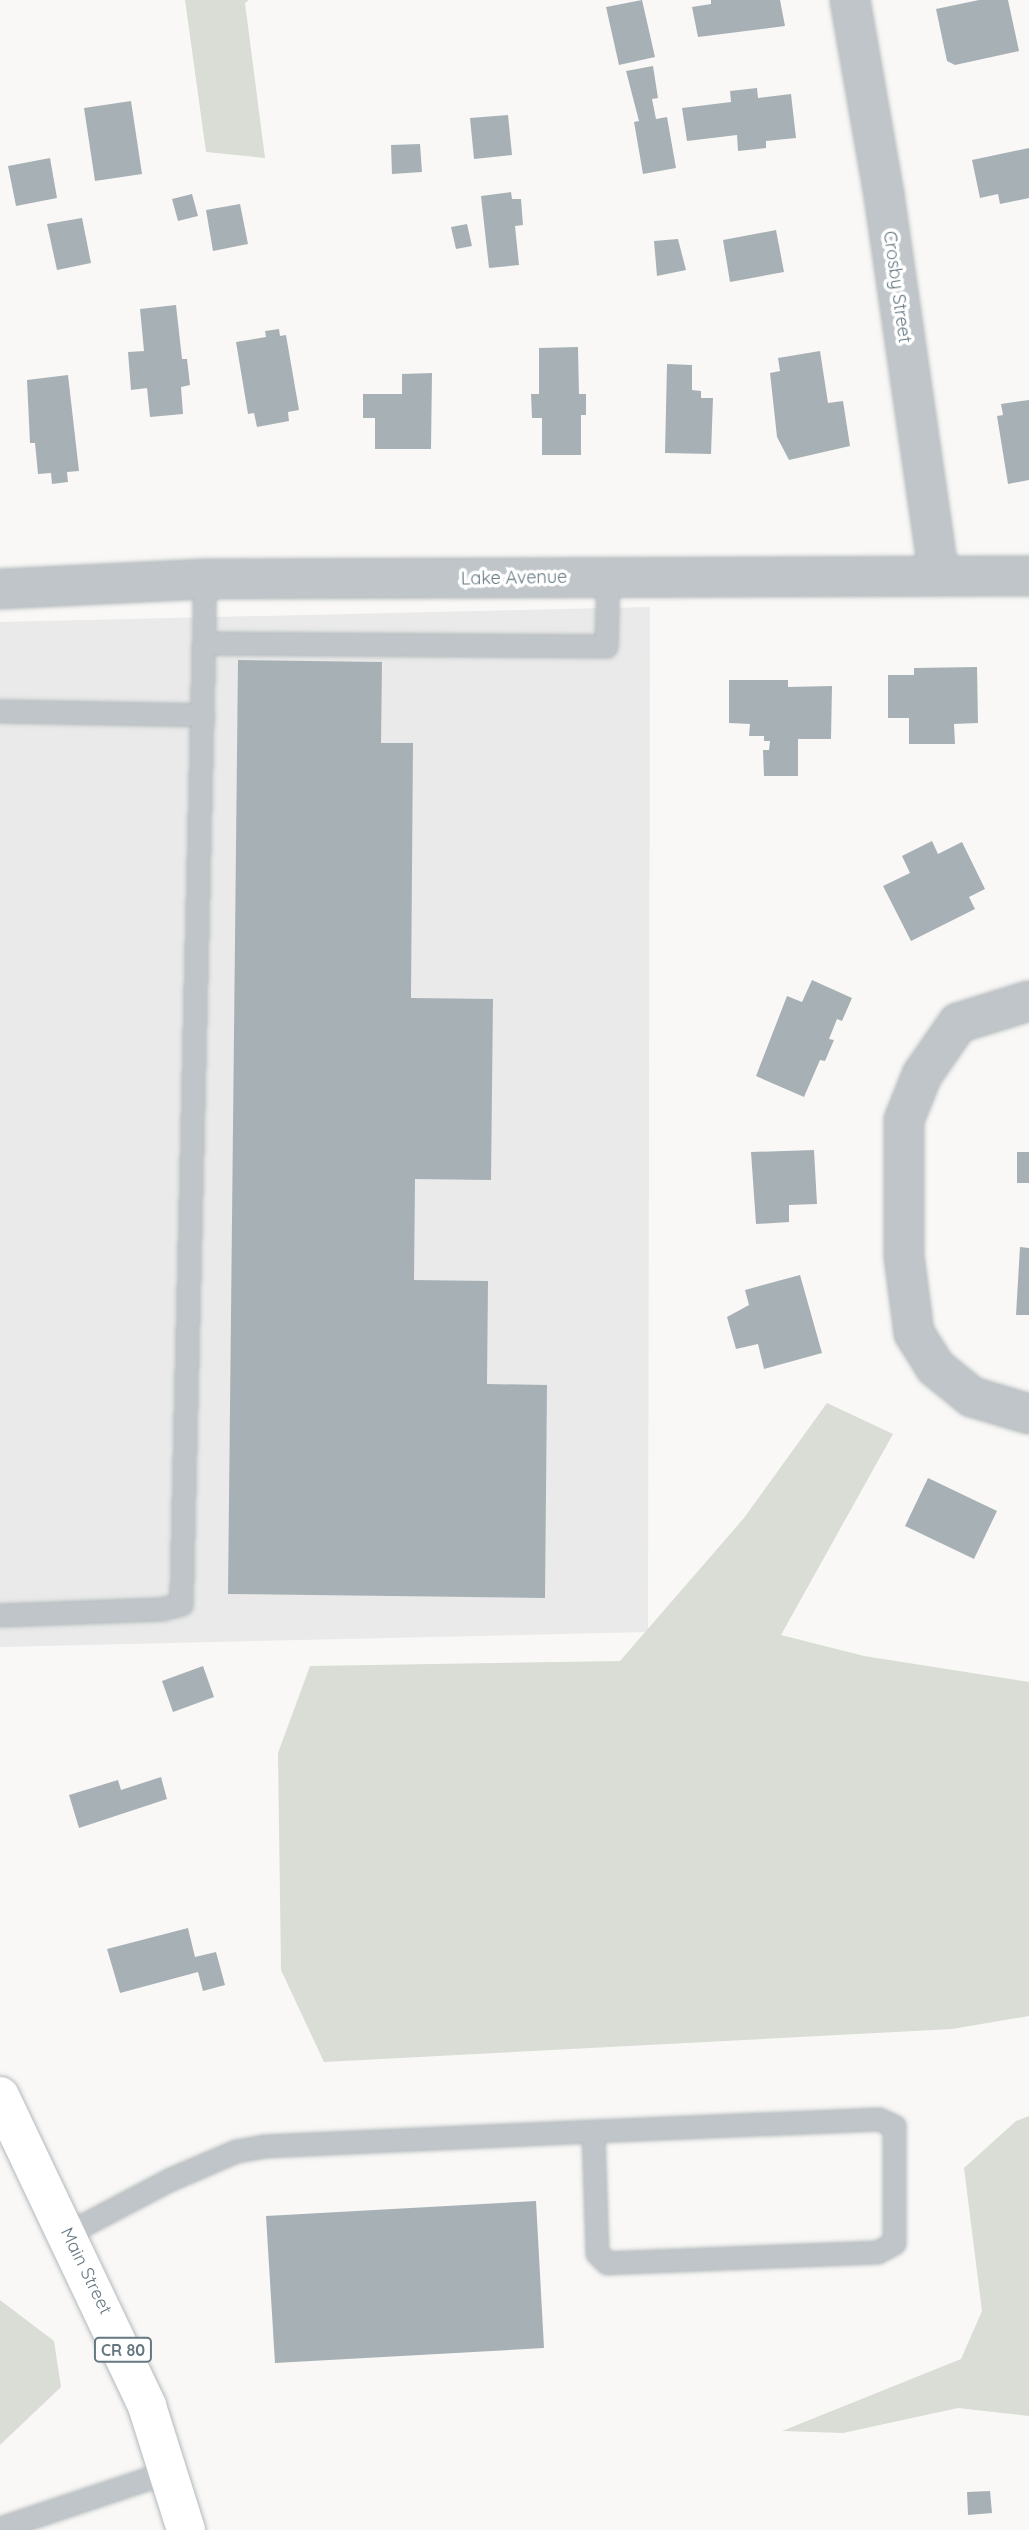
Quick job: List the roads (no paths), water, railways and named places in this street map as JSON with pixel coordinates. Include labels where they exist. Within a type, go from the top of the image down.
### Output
[{"type":"main road","name":"Main Street","points":[[0,2096],[68,2233],[147,2406],[170,2471],[186,2530]]},
{"type":"street","name":"Crosby Street","points":[[849,0],[884,195],[939,575]]},
{"type":"street","name":"Lake Avenue","points":[[0,589],[205,579],[1029,576]]},
{"type":"street","points":[[1029,1001],[958,1023],[922,1074],[904,1120],[904,1256],[914,1333],[935,1367],[972,1397],[1029,1414]]},
{"type":"lane","points":[[204,643],[606,646],[608,576]]},
{"type":"lane","points":[[0,1615],[161,1609],[181,1604],[205,579]]},
{"type":"lane","points":[[0,711],[202,715]]},
{"type":"lane","points":[[68,2233],[236,2151],[593,2131],[879,2119],[894,2126],[894,2243],[877,2252],[607,2263],[597,2253],[593,2131]]},
{"type":"lane","points":[[0,2528],[170,2471]]}]
